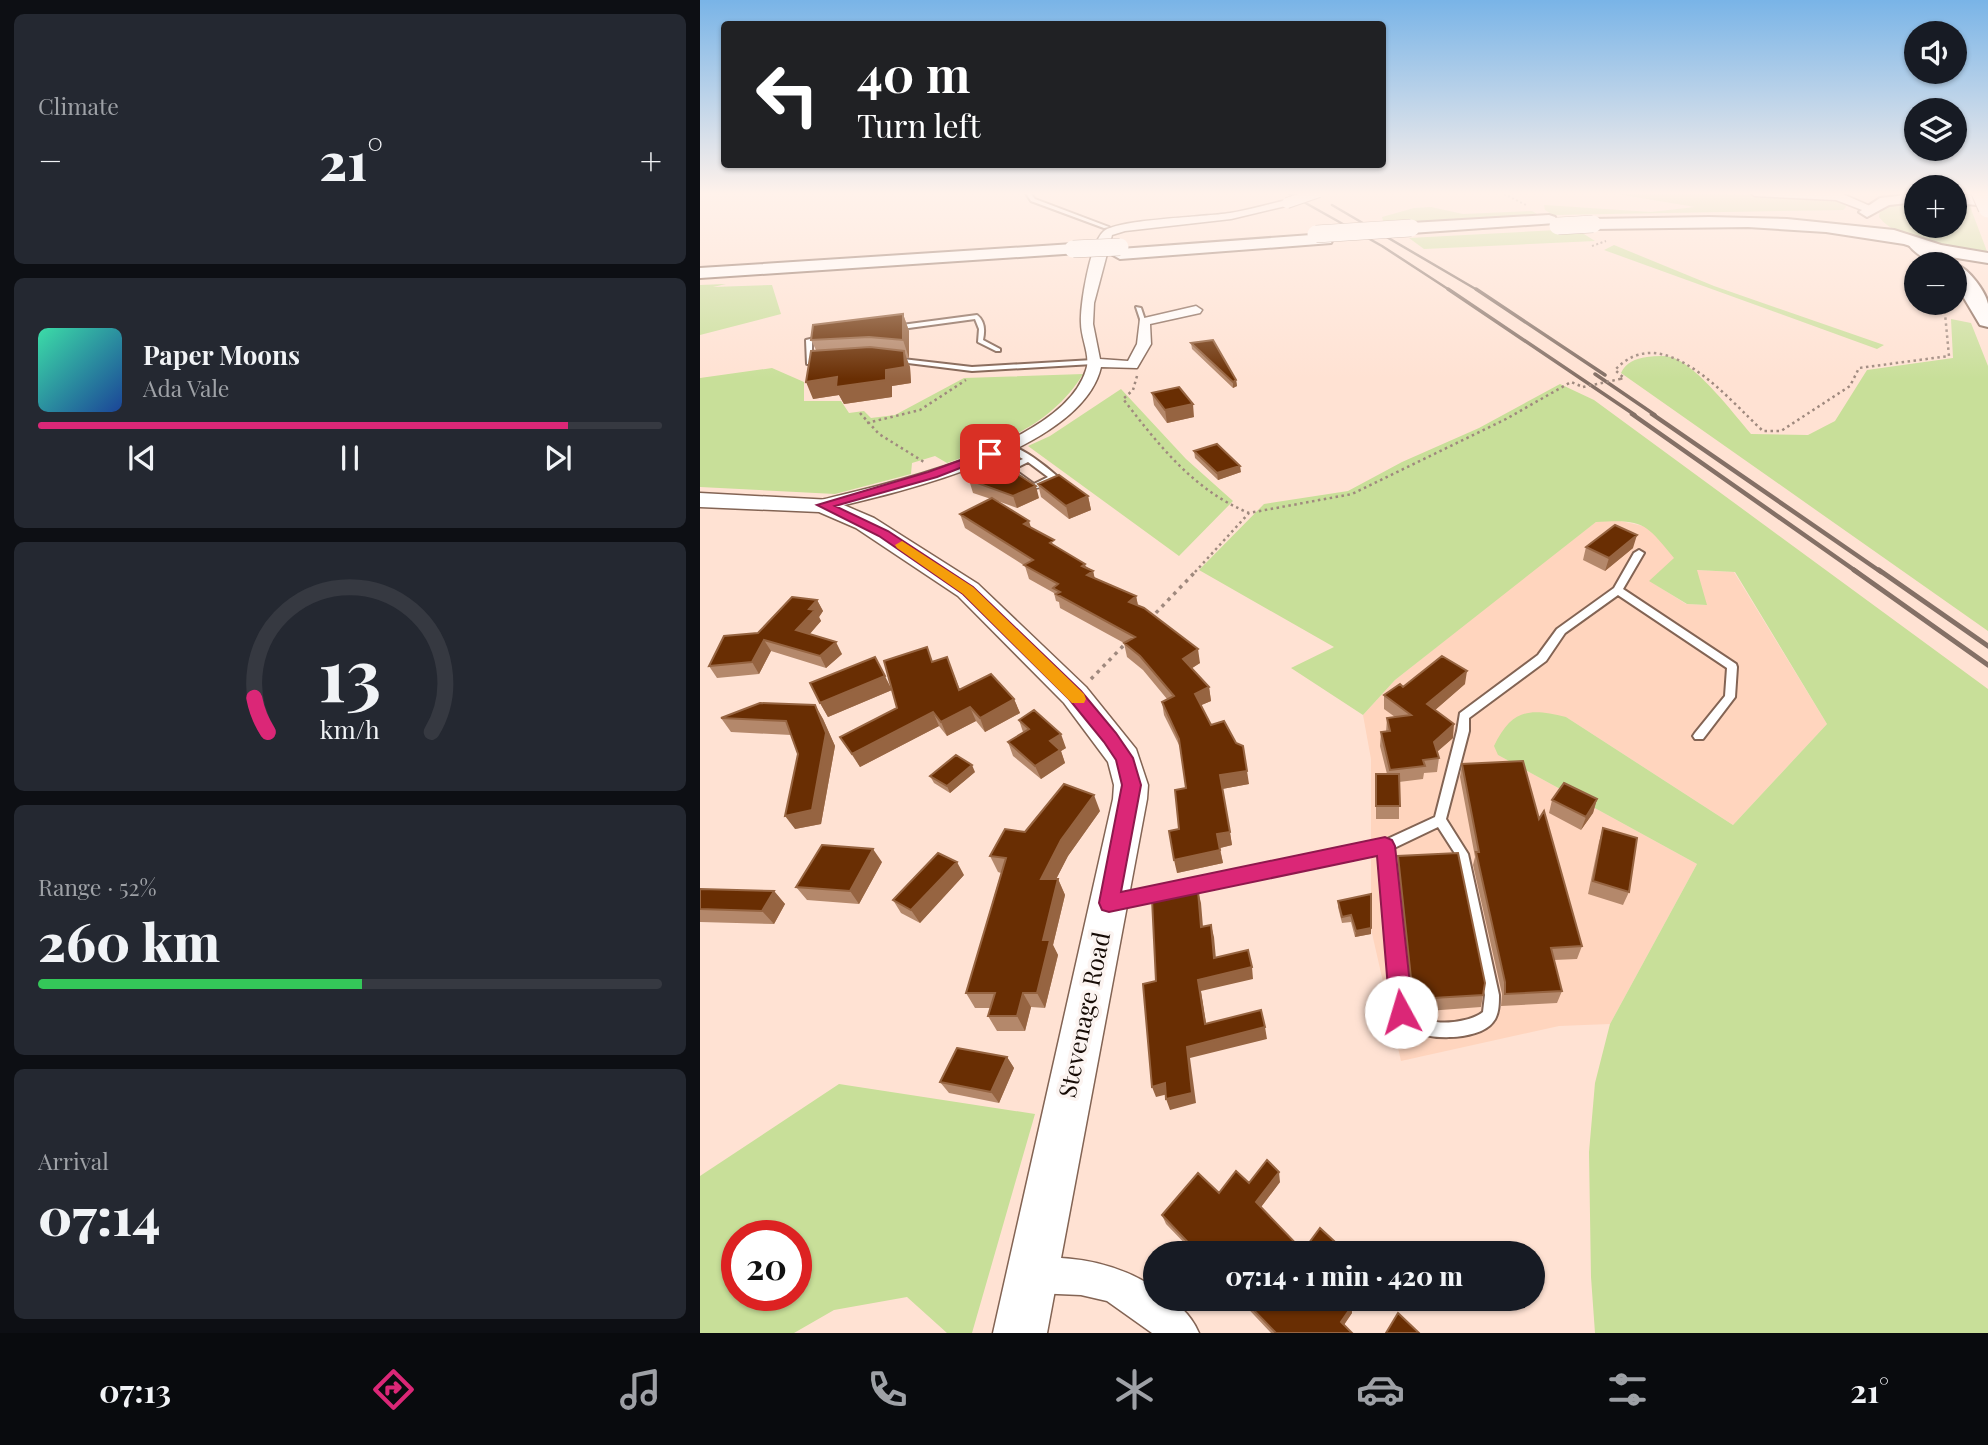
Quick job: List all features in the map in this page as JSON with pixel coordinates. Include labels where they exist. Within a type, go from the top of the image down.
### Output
[{"type":"highway","points":[[1967,285],[1988,320]]},
{"type":"main road","points":[[700,273],[1050,254]]},
{"type":"main road","points":[[700,280],[1056,254]]},
{"type":"main road","points":[[1970,254],[1988,258]]},
{"type":"street","points":[[700,500],[823,505],[933,475],[1009,447],[1038,433],[1060,416],[1083,392],[1094,370],[1087,324],[1088,299],[1099,254]]},
{"type":"street","points":[[1093,362],[1132,365],[1144,344],[1144,322],[1196,310]]},
{"type":"street","name":"Stevenage Road","points":[[823,505],[884,534],[968,590],[1075,695],[1124,758],[1132,785],[1070,1084],[1034,1275],[1020,1333]]},
{"type":"street","points":[[1034,1275],[1075,1275],[1108,1281],[1128,1289],[1180,1333]]},
{"type":"lane","points":[[1138,308],[1144,322]]},
{"type":"lane","points":[[887,329],[977,317],[982,329],[980,341],[998,350]]},
{"type":"lane","points":[[830,362],[809,363],[809,340],[835,336]]},
{"type":"lane","points":[[887,360],[972,369],[1093,362]]},
{"type":"lane","points":[[1009,447],[1029,459],[1054,477],[1033,487],[1012,472],[1018,464],[1029,459]]},
{"type":"lane","points":[[1385,846],[1401,1012],[1409,1022],[1444,1030],[1473,1026],[1487,1020],[1491,1011],[1492,995],[1462,854],[1440,820],[1463,732],[1464,716],[1542,658],[1561,631],[1618,590],[1639,553]]},
{"type":"lane","points":[[1618,590],[1732,667],[1730,696],[1699,736]]},
{"type":"lane","points":[[1109,903],[1385,846],[1440,820]]},
{"type":"path","points":[[1138,372],[1133,390],[1123,399],[1161,447],[1204,491],[1230,507],[1249,513],[1352,494],[1530,407],[1571,382],[1580,388],[1620,379],[1624,377],[1615,370],[1626,358],[1649,353],[1673,355],[1701,374],[1763,431],[1781,431],[1850,386],[1859,368],[1948,356],[1945,315]]},
{"type":"path","points":[[867,423],[907,416],[928,408],[967,378],[972,369]]},
{"type":"path","points":[[860,413],[867,423],[922,460],[933,475]]},
{"type":"path","points":[[1141,627],[1236,530],[1249,513]]},
{"type":"path","points":[[1075,695],[1132,637]]},
{"type":"shaded area","points":[[1616,520],[1652,528],[1675,558],[1650,581],[1686,604],[1706,605],[1696,570],[1734,572],[1827,724],[1733,825],[1566,717],[1498,755],[1697,864],[1610,1024],[1559,1026],[1401,1061],[1371,929],[1371,759],[1363,715],[1395,680],[1543,562],[1596,522]]},
{"type":"green space","points":[[1616,254],[1636,254],[1714,286],[1884,345],[1877,349]]},
{"type":"green space","points":[[726,284],[713,287],[772,285],[781,314],[700,335],[700,285]]},
{"type":"green space","points":[[1951,319],[1971,323],[1988,366],[1988,631],[1621,373],[1628,364],[1639,359],[1668,356],[1684,363],[1705,381],[1751,434],[1808,435],[1835,421],[1867,370],[1953,358]]},
{"type":"green space","points":[[772,368],[804,382],[804,401],[841,401],[849,413],[864,411],[871,418],[895,415],[964,378],[1083,374],[1056,407],[1023,430],[947,463],[935,456],[912,463],[911,474],[835,494],[700,487],[700,378]]},
{"type":"green space","points":[[1560,384],[1594,400],[1988,689],[1988,1333],[1595,1333],[1591,1277],[1589,1152],[1595,1083],[1610,1024],[1697,864],[1498,755],[1494,746],[1508,725],[1523,714],[1532,712],[1566,717],[1733,825],[1827,724],[1735,572],[1697,570],[1707,605],[1687,604],[1649,581],[1674,558],[1649,530],[1624,521],[1596,522],[1395,680],[1363,715],[1291,668],[1334,647],[1199,570],[1264,504],[1348,491],[1402,462],[1479,428]]},
{"type":"green space","points":[[1121,389],[1186,459],[1233,501],[1179,556],[1028,446],[1050,436]]},
{"type":"green space","points":[[839,1084],[1035,1114],[972,1333],[947,1333],[907,1297],[834,1310],[794,1333],[700,1333],[700,1176]]},
{"type":"building","points":[[903,314],[903,340],[869,337],[811,340],[813,325]]},
{"type":"building","points":[[1213,340],[1236,380],[1233,382],[1191,343]]},
{"type":"building","points":[[870,347],[904,351],[905,367],[886,370],[886,380],[836,387],[837,377],[806,382],[811,351]]},
{"type":"building","points":[[1179,387],[1193,404],[1165,410],[1152,393]]},
{"type":"building","points":[[1217,444],[1240,466],[1217,473],[1194,451]]},
{"type":"building","points":[[993,458],[1036,486],[1013,496],[969,480],[977,465]]},
{"type":"building","points":[[1059,475],[1088,496],[1066,506],[1038,484]]},
{"type":"building","points":[[992,498],[1029,521],[1024,524],[1054,540],[1050,543],[1085,564],[1082,566],[1093,571],[1087,575],[1136,596],[1129,602],[1144,608],[1198,649],[1183,659],[1209,687],[1195,694],[1211,725],[1224,721],[1236,743],[1243,746],[1247,771],[1220,775],[1230,832],[1217,834],[1220,850],[1174,860],[1169,831],[1179,829],[1175,790],[1186,788],[1179,739],[1162,702],[1174,696],[1140,656],[1124,643],[1135,637],[1056,594],[1060,592],[1053,588],[1058,584],[1024,565],[1033,560],[960,514]]},
{"type":"building","points":[[1615,525],[1637,535],[1609,558],[1586,547]]},
{"type":"building","points":[[792,597],[817,600],[809,609],[815,610],[796,630],[836,642],[820,656],[764,640],[752,662],[709,666],[724,636],[758,633]]},
{"type":"building","points":[[927,647],[932,662],[947,657],[959,690],[991,674],[1014,699],[980,718],[970,707],[941,722],[933,712],[852,754],[840,737],[897,708],[884,661]]},
{"type":"building","points":[[1442,656],[1467,671],[1427,704],[1454,724],[1434,742],[1439,758],[1423,760],[1425,766],[1390,770],[1381,732],[1390,731],[1387,718],[1411,715],[1384,695],[1400,684],[1403,687]]},
{"type":"building","points":[[875,657],[885,676],[820,703],[810,683]]},
{"type":"building","points":[[760,703],[815,705],[826,733],[812,810],[785,816],[798,754],[786,721],[721,718]]},
{"type":"building","points":[[1034,710],[1061,734],[1050,741],[1060,750],[1035,766],[1008,742],[1029,729],[1019,720]]},
{"type":"building","points":[[956,755],[972,765],[947,786],[930,776]]},
{"type":"building","points":[[1523,761],[1539,819],[1544,811],[1582,946],[1551,948],[1562,991],[1505,994],[1505,982],[1476,852],[1479,852],[1462,764]]},
{"type":"building","points":[[1376,774],[1399,774],[1400,806],[1376,806]]},
{"type":"building","points":[[1564,783],[1597,799],[1586,817],[1552,800]]},
{"type":"building","points":[[1064,784],[1094,795],[1061,840],[1041,879],[1058,879],[1043,940],[1050,940],[1037,993],[1023,993],[1017,1016],[988,1016],[995,993],[966,993],[1006,858],[990,856],[1005,829],[1025,832]]},
{"type":"building","points":[[1603,828],[1637,838],[1629,892],[1593,881]]},
{"type":"building","points":[[822,845],[873,849],[850,891],[796,887]]},
{"type":"building","points":[[938,853],[957,862],[911,910],[893,900]]},
{"type":"building","points":[[1458,853],[1485,983],[1483,995],[1416,999],[1413,997],[1398,856]]},
{"type":"building","points":[[700,889],[774,891],[762,911],[700,909]]},
{"type":"building","points":[[1198,891],[1201,927],[1211,925],[1214,958],[1248,950],[1252,967],[1198,980],[1205,1024],[1261,1010],[1265,1027],[1187,1047],[1192,1093],[1166,1099],[1165,1083],[1152,1087],[1143,984],[1156,981],[1152,899]]},
{"type":"building","points":[[1371,894],[1371,928],[1356,931],[1351,915],[1342,917],[1338,901]]},
{"type":"building","points":[[957,1048],[1007,1057],[991,1092],[940,1082]]},
{"type":"building","points":[[1267,1160],[1279,1172],[1256,1202],[1293,1241],[1187,1241],[1162,1215],[1198,1173],[1219,1193],[1236,1171],[1249,1183]]},
{"type":"building","points":[[1320,1228],[1334,1241],[1310,1241]]},
{"type":"building","points":[[1255,1311],[1349,1311],[1341,1322],[1352,1333],[1276,1333]]},
{"type":"building","points":[[1398,1313],[1419,1333],[1386,1333]]},
{"type":"railway","points":[[1395,254],[1450,290]]},
{"type":"railway","points":[[1416,254],[1479,291]]},
{"type":"railway","points":[[1450,290],[1635,415]]},
{"type":"railway","points":[[1479,291],[1605,375]]},
{"type":"railway","points":[[1595,374],[1655,415]]},
{"type":"railway","points":[[1632,414],[1857,572]]},
{"type":"railway","points":[[1652,414],[1881,572]]},
{"type":"railway","points":[[1854,570],[1988,665]]},
{"type":"railway","points":[[1879,570],[1988,646]]},
{"type":"slow traffic","points":[[902,545],[968,590],[1078,699]]},
{"type":"route","points":[[990,454],[933,475],[823,505],[884,534],[968,590],[1075,695],[1110,737],[1124,758],[1132,785],[1109,903],[1385,846],[1401,1012]]}]
